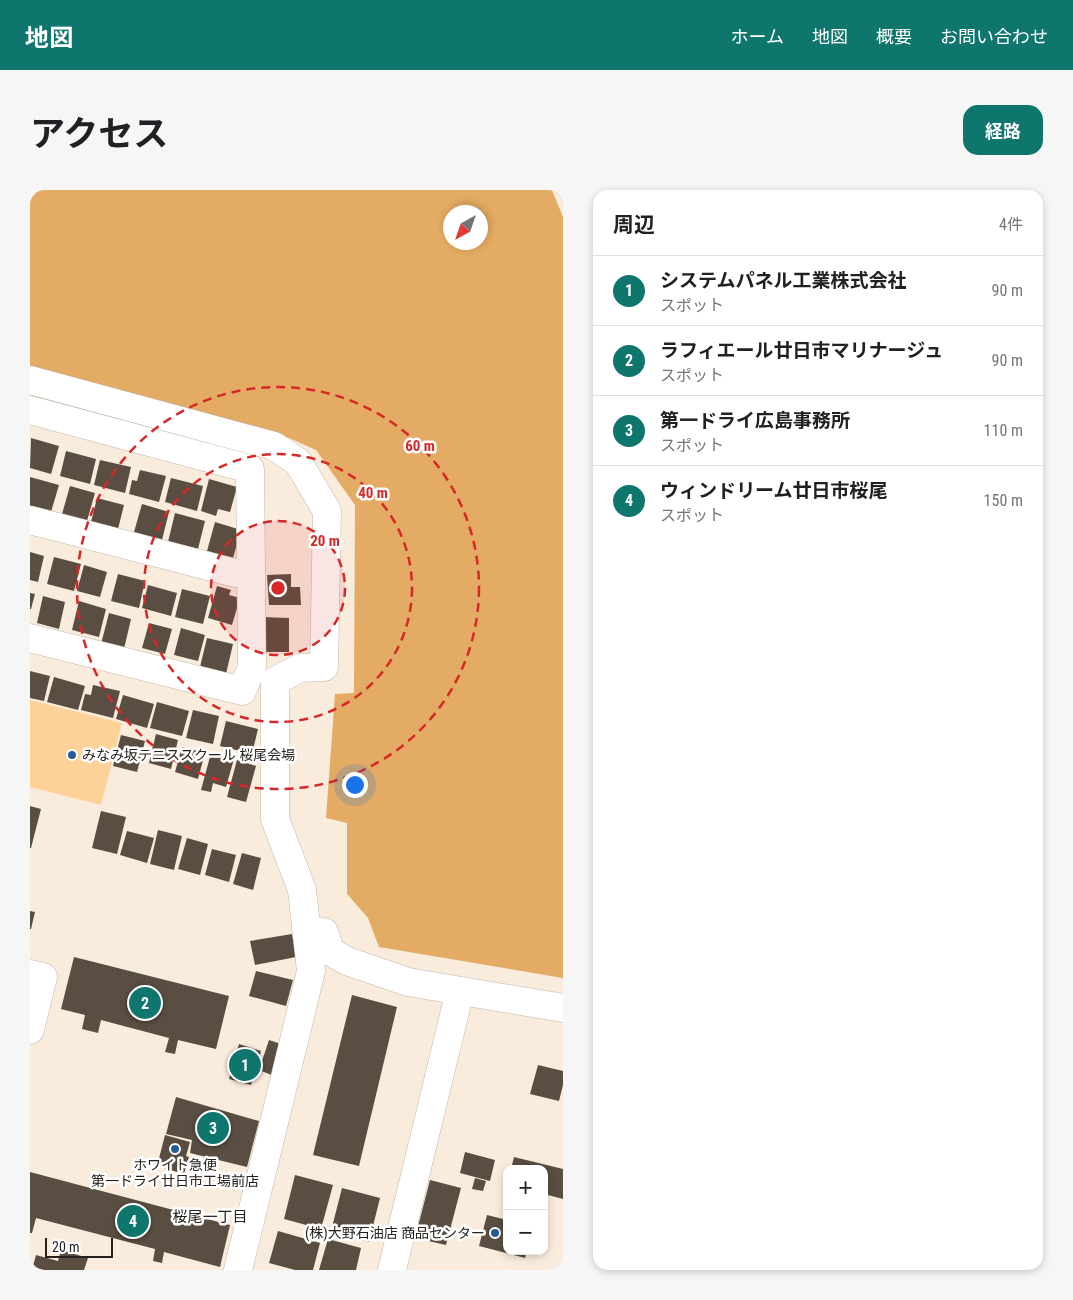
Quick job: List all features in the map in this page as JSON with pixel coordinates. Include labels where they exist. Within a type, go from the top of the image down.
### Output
[{"type":"street","points":[[30,380],[274,446],[298,462],[327,510],[324,668],[300,668],[275,681],[275,820],[302,890],[311,971],[238,1270]]},
{"type":"street","points":[[30,410],[250,469],[252,667],[242,691],[30,638]]},
{"type":"street","points":[[30,520],[235,573],[251,572]]},
{"type":"street","points":[[306,929],[324,932],[331,952],[346,961],[408,982],[563,1008]]},
{"type":"street","points":[[30,974],[43,977],[30,1030]]},
{"type":"street","points":[[392,1270],[460,991]]},
{"type":"shaded area","points":[[30,190],[563,190],[563,978],[379,947],[368,918],[347,894],[347,823],[326,818],[335,694],[354,693],[355,505],[316,450],[289,438],[30,367]]},
{"type":"shaded area","name":"みなみ坂テニススクール 桜尾会場","points":[[30,700],[122,723],[101,805],[30,787]]},
{"type":"pier","points":[[552,190],[563,190],[563,217]]},
{"type":"building","points":[[31,438],[59,446],[51,474],[30,468]]},
{"type":"building","points":[[66,451],[96,459],[90,484],[60,476]]},
{"type":"building","points":[[100,460],[131,467],[125,493],[94,485]]},
{"type":"building","points":[[140,470],[166,476],[159,502],[129,494],[132,480],[137,481]]},
{"type":"building","points":[[30,477],[59,485],[51,512],[30,506]]},
{"type":"building","points":[[171,478],[203,486],[197,511],[165,502]]},
{"type":"building","points":[[209,479],[237,487],[230,512],[218,509],[216,516],[201,511]]},
{"type":"building","points":[[70,486],[95,493],[87,521],[62,514]]},
{"type":"building","points":[[97,498],[124,505],[118,529],[91,522]]},
{"type":"building","points":[[142,504],[169,512],[162,540],[134,532]]},
{"type":"building","points":[[175,513],[205,521],[198,549],[168,542]]},
{"type":"building","points":[[215,522],[241,530],[233,558],[207,551]]},
{"type":"building","points":[[30,552],[44,556],[38,582],[30,580]]},
{"type":"building","points":[[54,557],[81,564],[74,591],[47,584]]},
{"type":"building","points":[[84,565],[107,572],[100,597],[77,591]]},
{"type":"building","points":[[118,574],[145,581],[139,608],[111,601]]},
{"type":"building","points":[[291,574],[291,587],[300,587],[301,605],[269,605],[267,575]]},
{"type":"building","points":[[148,585],[177,593],[171,616],[142,608]]},
{"type":"building","points":[[217,586],[231,590],[229,595],[240,598],[232,625],[208,618]]},
{"type":"building","points":[[182,589],[210,596],[203,624],[175,617]]},
{"type":"building","points":[[30,593],[35,594],[31,609],[30,609]]},
{"type":"building","points":[[43,596],[65,602],[59,629],[37,623]]},
{"type":"building","points":[[79,601],[106,609],[99,637],[72,630]]},
{"type":"building","points":[[109,613],[131,619],[124,649],[101,644]]},
{"type":"building","points":[[263,617],[289,618],[289,652],[263,652]]},
{"type":"building","points":[[149,623],[172,629],[165,654],[142,648]]},
{"type":"building","points":[[181,628],[205,635],[198,661],[174,655]]},
{"type":"building","points":[[207,638],[233,644],[226,674],[200,667]]},
{"type":"building","points":[[30,671],[50,676],[44,701],[30,698]]},
{"type":"building","points":[[54,677],[85,686],[78,710],[47,702]]},
{"type":"building","points":[[93,685],[120,691],[113,718],[81,710],[85,694],[91,695]]},
{"type":"building","points":[[123,695],[154,704],[147,728],[116,719]]},
{"type":"building","points":[[157,702],[189,711],[182,736],[150,728]]},
{"type":"building","points":[[193,710],[219,716],[213,744],[186,738]]},
{"type":"building","points":[[226,721],[258,729],[252,754],[220,746]]},
{"type":"building","points":[[156,734],[178,740],[171,769],[149,763]]},
{"type":"building","points":[[121,735],[145,741],[137,772],[113,766]]},
{"type":"building","points":[[182,747],[205,753],[198,779],[175,772]]},
{"type":"building","points":[[211,753],[234,759],[226,787],[213,783],[211,792],[201,790]]},
{"type":"building","points":[[237,760],[256,766],[246,802],[227,797]]},
{"type":"building","points":[[30,806],[41,809],[31,848],[30,848]]},
{"type":"building","points":[[101,811],[126,817],[117,854],[92,848]]},
{"type":"building","points":[[158,830],[182,836],[174,870],[150,864]]},
{"type":"building","points":[[127,831],[154,838],[147,863],[120,855]]},
{"type":"building","points":[[187,838],[208,844],[200,875],[178,869]]},
{"type":"building","points":[[212,849],[236,855],[229,882],[205,875]]},
{"type":"building","points":[[242,853],[261,858],[253,890],[233,884]]},
{"type":"building","points":[[30,911],[35,912],[31,929],[30,929]]},
{"type":"building","points":[[292,934],[296,957],[255,965],[250,941]]},
{"type":"building","points":[[74,957],[229,996],[216,1049],[178,1040],[175,1054],[165,1052],[169,1038],[101,1020],[98,1033],[82,1029],[85,1015],[61,1009]]},
{"type":"building","points":[[256,971],[293,980],[286,1006],[249,996]]},
{"type":"building","points":[[352,995],[397,1007],[359,1166],[313,1155]]},
{"type":"building","points":[[269,1040],[284,1045],[274,1076],[259,1070]]},
{"type":"building","points":[[239,1044],[261,1051],[251,1085],[229,1079]]},
{"type":"building","points":[[538,1065],[563,1071],[563,1085],[559,1101],[530,1094]]},
{"type":"building","points":[[176,1097],[259,1121],[247,1167],[190,1153],[192,1140],[166,1134]]},
{"type":"building","name":"ホワイト急便 第一ドライ廿日市工場前店","points":[[165,1135],[190,1142],[186,1156],[189,1157],[184,1174],[157,1166]]},
{"type":"building","points":[[465,1152],[495,1160],[490,1181],[460,1173]]},
{"type":"building","points":[[514,1157],[547,1165],[512,1165]]},
{"type":"building","points":[[548,1165],[563,1169],[563,1199],[548,1195]]},
{"type":"building","points":[[30,1172],[230,1225],[220,1267],[164,1252],[162,1263],[153,1261],[155,1249],[36,1218],[32,1233],[30,1233]]},
{"type":"building","points":[[295,1175],[333,1185],[321,1229],[284,1219]]},
{"type":"building","points":[[475,1178],[486,1181],[483,1191],[472,1189]]},
{"type":"building","points":[[430,1180],[461,1188],[446,1245],[415,1238]]},
{"type":"building","points":[[342,1188],[380,1198],[369,1242],[331,1231]]},
{"type":"building","name":"(株)大野石油店 商品センター","points":[[487,1215],[503,1219],[503,1252],[479,1246]]},
{"type":"building","points":[[278,1231],[320,1243],[313,1270],[295,1270],[269,1263]]},
{"type":"building","points":[[328,1239],[361,1248],[356,1270],[319,1270]]},
{"type":"building","points":[[61,1250],[88,1258],[84,1270],[32,1270],[36,1255],[58,1261]]},
{"type":"building","name":"(株)大野石油店 商品センター","points":[[514,1255],[526,1255],[525,1258]]},
{"type":"place","name":"みなみ坂テニススクール 桜尾会場","points":[[72,755]]},
{"type":"place","name":"ラフィエール廿日市マリナージュ","points":[[145,1003]]},
{"type":"place","name":"システムパネル工業株式会社","points":[[245,1065]]},
{"type":"place","name":"第一ドライ広島事務所","points":[[213,1128]]},
{"type":"place","name":"ホワイト急便 第一ドライ廿日市工場前店","points":[[175,1149]]},
{"type":"place","name":"ウィンドリーム廿日市桜尾","points":[[133,1221]]},
{"type":"place","name":"(株)大野石油店 商品センター","points":[[495,1233]]},
{"type":"district","name":"桜尾一丁目","points":[[210,1217]]}]
